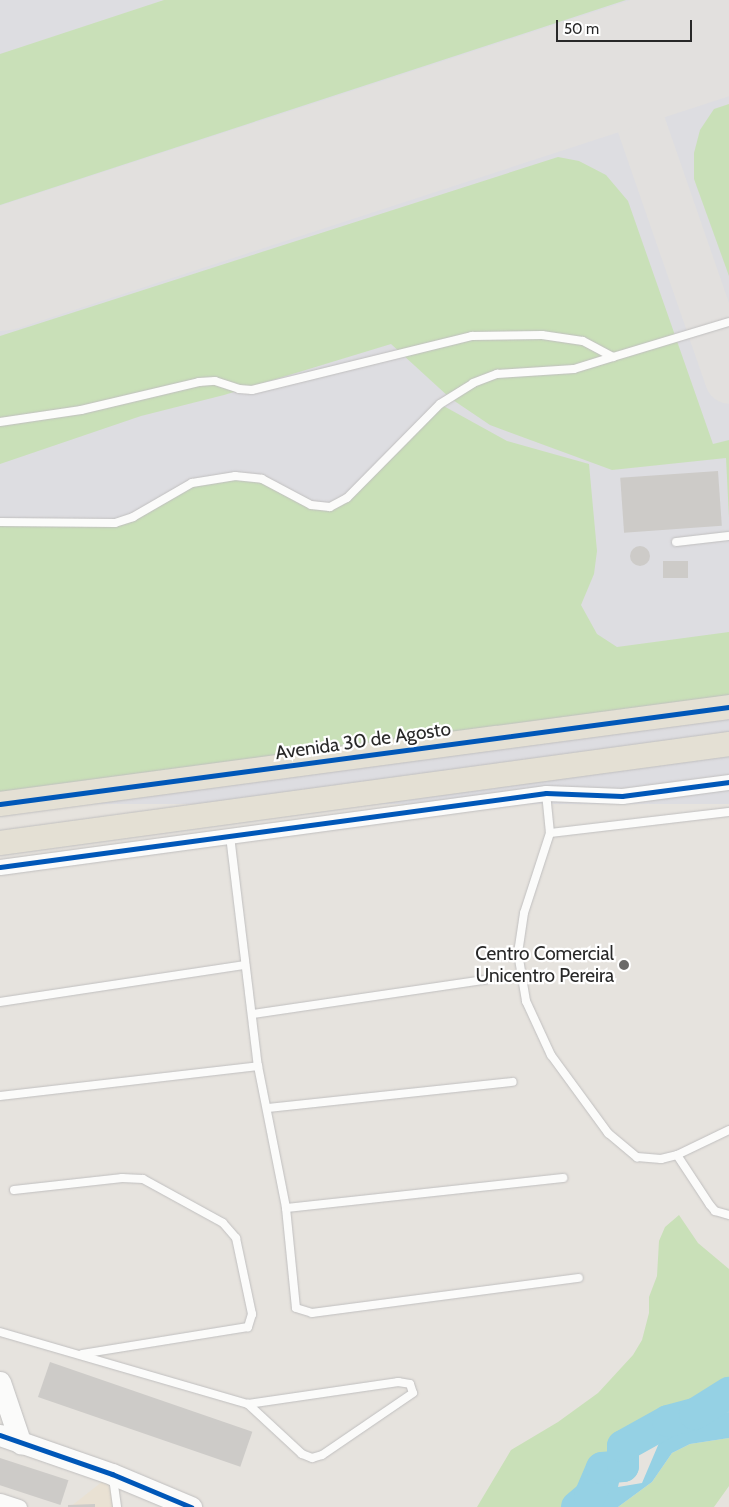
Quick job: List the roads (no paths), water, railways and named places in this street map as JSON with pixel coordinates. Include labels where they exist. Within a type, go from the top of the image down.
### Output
[{"type":"main road","name":"Avenida 30 de Agosto","points":[[0,804],[729,707]]},
{"type":"main road","points":[[0,843],[729,744]]},
{"type":"street","points":[[540,770],[546,793]]},
{"type":"street","points":[[0,867],[546,793],[622,796],[729,782]]},
{"type":"street","points":[[0,1382],[22,1444]]},
{"type":"street","points":[[0,1435],[112,1474],[191,1507]]},
{"type":"street","points":[[0,1501],[19,1507]]},
{"type":"lane","points":[[0,522],[115,523],[133,517],[192,483],[235,476],[262,479],[311,505],[330,507],[347,498],[440,404],[464,387],[497,374],[574,369],[729,322]]},
{"type":"lane","points":[[0,422],[81,410],[198,382],[215,381],[239,390],[252,390],[472,336],[499,333],[582,341],[613,357]]},
{"type":"lane","points":[[676,542],[729,536]]},
{"type":"lane","points":[[546,793],[550,833],[519,934],[520,977],[535,1024],[551,1055],[608,1132],[624,1148],[648,1159],[677,1155],[729,1130]]},
{"type":"lane","points":[[550,833],[729,812]]},
{"type":"lane","points":[[230,836],[258,1066],[268,1108],[286,1208],[294,1305],[306,1313],[579,1278]]},
{"type":"lane","points":[[0,1002],[245,965]]},
{"type":"lane","points":[[253,1014],[489,978]]},
{"type":"lane","points":[[0,1096],[258,1066]]},
{"type":"lane","points":[[268,1108],[513,1082]]},
{"type":"lane","points":[[677,1155],[715,1211],[729,1215]]},
{"type":"lane","points":[[14,1190],[136,1178],[155,1184],[223,1223],[236,1238],[252,1314],[248,1327],[80,1354]]},
{"type":"lane","points":[[286,1208],[563,1178]]},
{"type":"lane","points":[[0,1332],[248,1404],[398,1382],[410,1384],[413,1393],[322,1455],[312,1458],[302,1454],[248,1404]]},
{"type":"lane","points":[[112,1474],[117,1507]]},
{"type":"water","points":[[729,1412],[729,1438],[690,1444],[672,1453],[652,1482],[618,1507],[586,1507],[602,1468],[623,1446],[668,1421]],"holes":[[[651,1443],[659,1443],[642,1483],[618,1487],[623,1465]]]},
{"type":"waterway","points":[[577,1507],[590,1496],[602,1468],[623,1466],[623,1446],[668,1421],[695,1414],[729,1393]]},
{"type":"place","name":"Centro Comercial Unicentro Pereira","points":[[624,965]]}]
